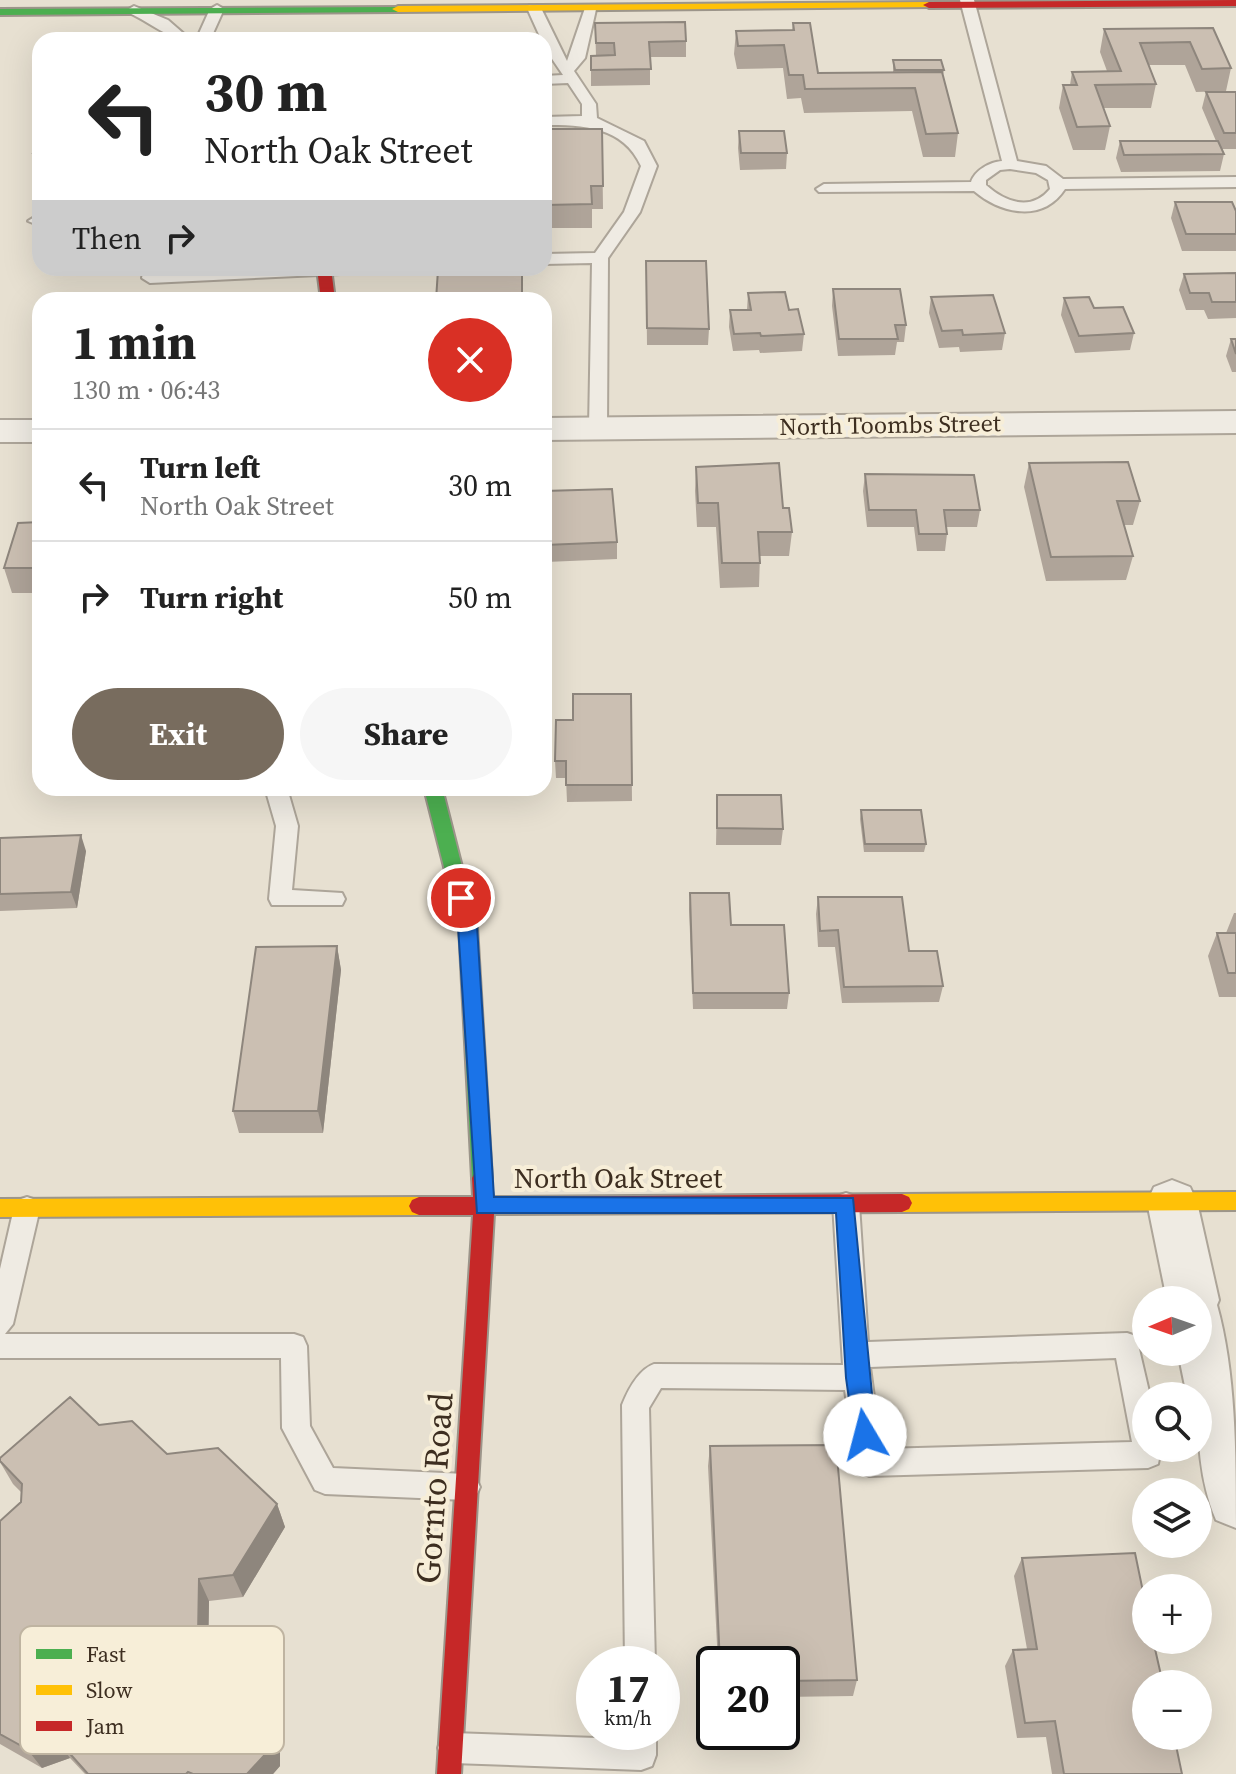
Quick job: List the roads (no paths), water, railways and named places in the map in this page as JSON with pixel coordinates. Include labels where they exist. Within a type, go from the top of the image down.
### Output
[{"type":"main road","points":[[552,0],[584,8]]},
{"type":"main road","points":[[0,12],[418,5],[584,8],[832,3],[1236,3]]},
{"type":"main road","points":[[400,30],[418,5]]},
{"type":"main road","name":"Gornto Road","points":[[435,796],[468,926],[484,1207],[450,1761]]},
{"type":"main road","name":"North Oak Street","points":[[0,1208],[1236,1201]]},
{"type":"street","name":"North Toombs Street","points":[[552,429],[1236,422]]},
{"type":"street","points":[[0,431],[32,431]]},
{"type":"street","points":[[1172,1202],[1190,1286]]},
{"type":"street","points":[[1207,1366],[1236,1501]]},
{"type":"lane","points":[[968,2],[1010,164]]},
{"type":"lane","points":[[534,8],[542,32]]},
{"type":"lane","points":[[569,75],[578,58],[584,8]]},
{"type":"lane","points":[[207,32],[217,9]]},
{"type":"lane","points":[[134,10],[163,23],[174,32]]},
{"type":"lane","points":[[552,55],[589,104],[590,120]]},
{"type":"lane","points":[[552,78],[569,75]]},
{"type":"lane","points":[[552,121],[590,120],[639,144],[649,166],[632,212],[600,258],[598,428]]},
{"type":"lane","points":[[978,186],[986,171],[1010,164],[1042,169],[1059,184],[1236,182]]},
{"type":"lane","points":[[824,189],[978,186],[995,201],[1026,207],[1053,200],[1059,192],[1059,184]]},
{"type":"lane","points":[[552,259],[600,258]]},
{"type":"lane","points":[[150,276],[189,276]]},
{"type":"lane","points":[[278,796],[287,826],[280,899],[334,899]]},
{"type":"lane","points":[[846,1204],[857,1366],[869,1463],[1132,1455]]},
{"type":"lane","points":[[0,1324],[27,1208]]},
{"type":"lane","points":[[640,1646],[635,1405],[654,1376],[857,1366],[1127,1345],[1134,1382]]},
{"type":"lane","points":[[0,1346],[294,1346],[296,1428],[325,1481],[466,1487]]},
{"type":"lane","points":[[450,1761],[641,1755],[641,1750]]}]
